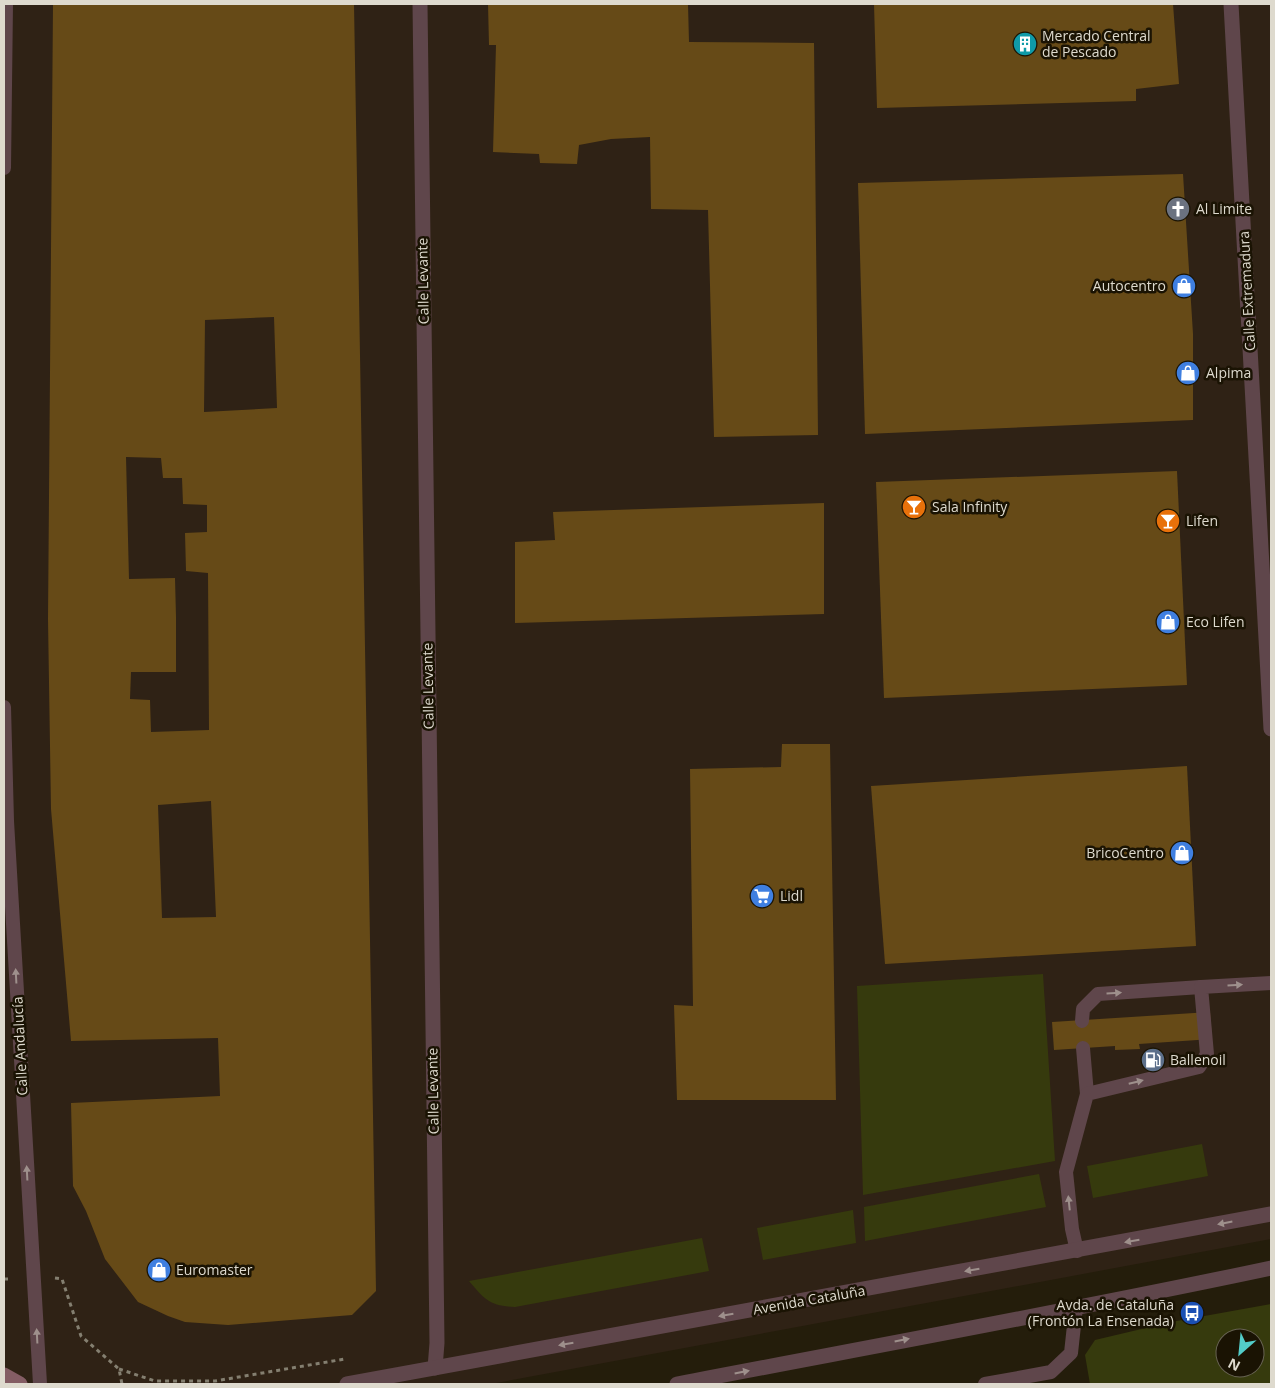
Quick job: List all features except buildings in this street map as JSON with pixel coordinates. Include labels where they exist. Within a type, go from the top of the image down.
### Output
[{"type":"main road","points":[[4,1375],[20,1384]]},
{"type":"street","name":"Calle Levante","points":[[420,4],[436,1368]]},
{"type":"street","name":"Calle Extremadura","points":[[1231,4],[1271,729]]},
{"type":"street","name":"Avenida Cataluña","points":[[347,1384],[1271,1214]]},
{"type":"street","points":[[677,1384],[1268,1270]]},
{"type":"lane","points":[[4,168],[6,4]]},
{"type":"lane","name":"Calle Andalucía","points":[[4,707],[7,821],[40,1384]]},
{"type":"lane","points":[[1082,1021],[1083,1009],[1098,994],[1271,983]]},
{"type":"lane","points":[[1087,1094],[1199,1066],[1207,1054],[1201,987]]},
{"type":"lane","points":[[1077,1251],[1072,1229],[1066,1172],[1087,1094],[1083,1048]]},
{"type":"lane","points":[[985,1384],[1050,1372],[1070,1353],[1076,1307]]},
{"type":"path","points":[[4,1279],[62,1278],[81,1336],[119,1368],[122,1384]]},
{"type":"shaded area","points":[[4,4],[1271,4],[1271,1239],[491,1384],[4,1384]]},
{"type":"green space","points":[[1043,974],[1055,1161],[863,1195],[857,986]]},
{"type":"green space","points":[[1202,1144],[1208,1176],[1093,1198],[1087,1166]]},
{"type":"green space","points":[[1039,1174],[1046,1207],[865,1241],[864,1207]]},
{"type":"green space","points":[[853,1210],[856,1243],[763,1260],[757,1228]]},
{"type":"green space","points":[[702,1238],[709,1271],[515,1307],[489,1301],[469,1281]]},
{"type":"green space","points":[[1271,1304],[1271,1384],[1090,1384],[1085,1355],[1095,1340],[1171,1322]]},
{"type":"place","name":"Mercado Central de Pescado","points":[[1025,44]]},
{"type":"place","name":"Al Limite","points":[[1178,209]]},
{"type":"place","name":"Autocentro","points":[[1184,286]]},
{"type":"place","name":"Alpima","points":[[1188,373]]},
{"type":"place","name":"Sala Infinity","points":[[914,507]]},
{"type":"place","name":"Lifen","points":[[1168,521]]},
{"type":"place","name":"Eco Lifen","points":[[1168,622]]},
{"type":"place","name":"BricoCentro","points":[[1182,853]]},
{"type":"place","name":"Lidl","points":[[762,896]]},
{"type":"place","name":"Ballenoil","points":[[1153,1060]]},
{"type":"place","name":"Euromaster","points":[[159,1270]]},
{"type":"place","name":"Avda. de Cataluña (Frontón La Ensenada)","points":[[1192,1313]]}]
